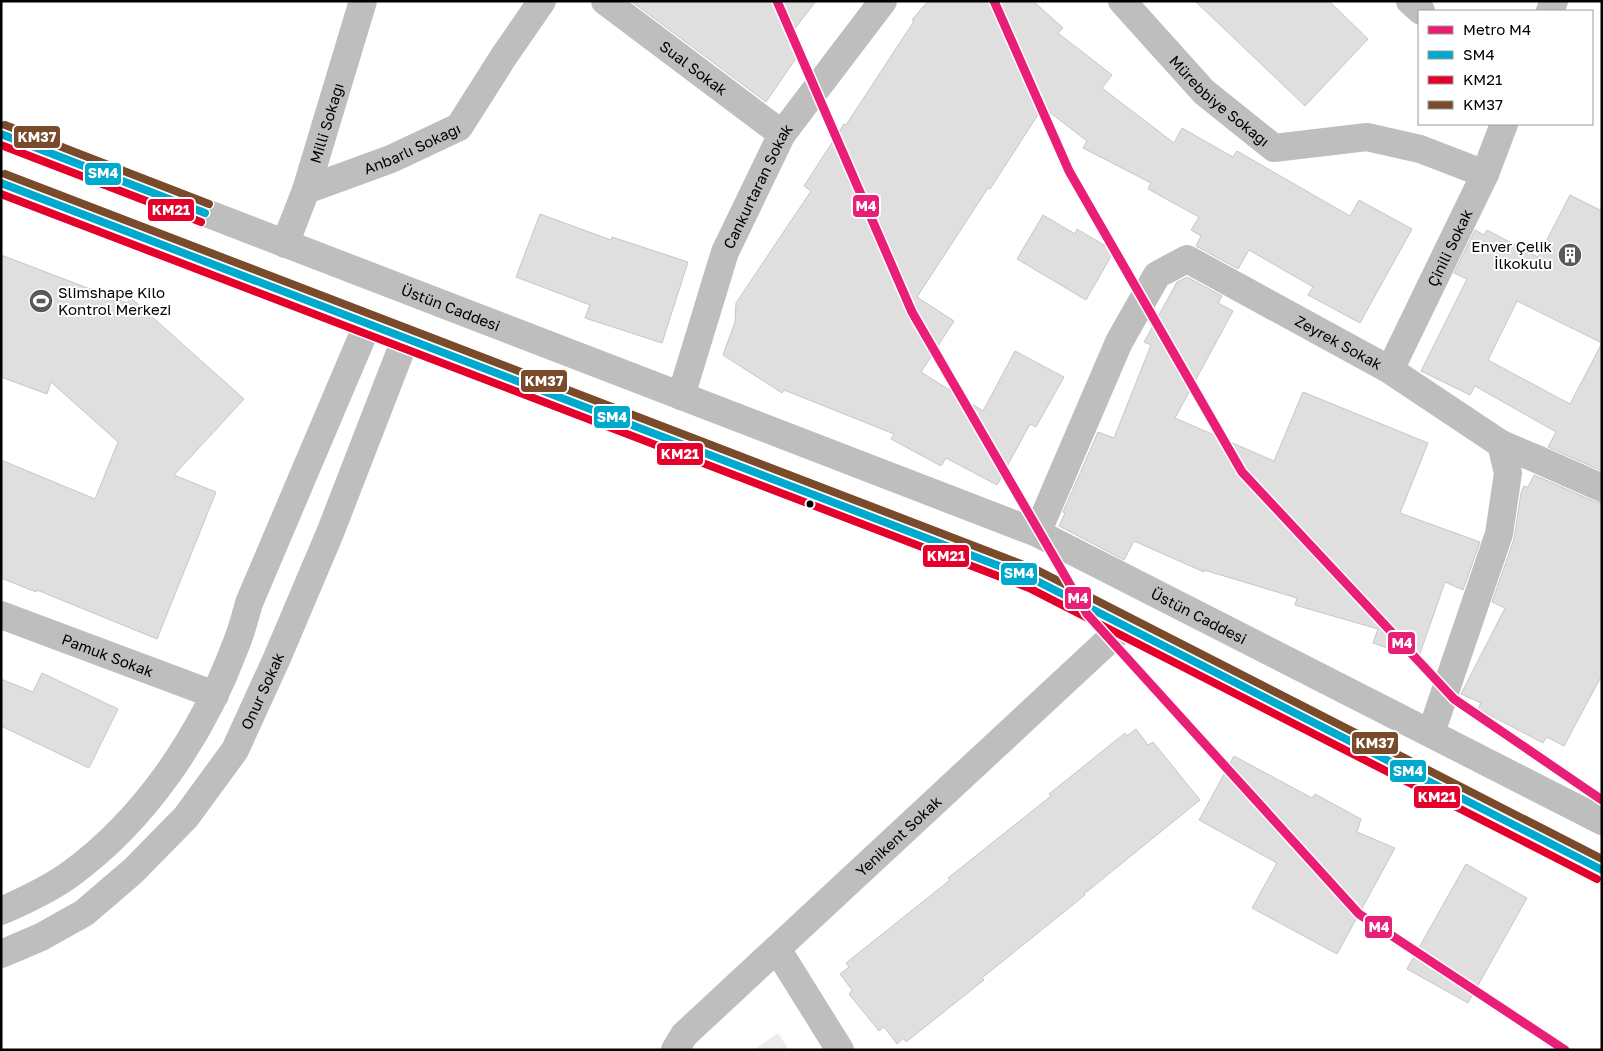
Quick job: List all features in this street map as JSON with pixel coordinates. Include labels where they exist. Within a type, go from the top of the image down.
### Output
[{"type":"street","name":"Milli Sokağı","points":[[285,244],[306,190],[363,1]]},
{"type":"street","name":"Anbarlı Sokağı","points":[[306,190],[391,159],[459,127],[542,1]]},
{"type":"street","name":"Sual Sokak","points":[[605,1],[782,134]]},
{"type":"street","name":"Cankurtaran Sokak","points":[[681,396],[726,252],[782,134],[883,1]]},
{"type":"street","name":"Mürebbiye Sokağı","points":[[1122,1],[1204,92],[1274,148],[1368,137],[1420,149],[1485,174]]},
{"type":"street","points":[[1410,1],[1420,10]]},
{"type":"street","name":"Çinili Sokak","points":[[1390,370],[1485,174],[1504,125]]},
{"type":"street","name":"Üstün Caddesi","points":[[1,134],[1037,533],[1602,821]]},
{"type":"street","points":[[1,183],[1033,579],[1602,870]]},
{"type":"street","name":"Zeyrek Sokak","points":[[1037,533],[1119,342],[1157,275],[1187,258],[1390,370],[1501,444],[1602,488]]},
{"type":"street","points":[[1,911],[29,899],[68,876],[102,847],[152,794],[181,755],[214,695],[236,647],[249,604],[368,323]]},
{"type":"street","name":"Onur Sokak","points":[[1,954],[41,937],[84,913],[134,871],[186,817],[236,750],[330,533],[406,337]]},
{"type":"street","points":[[1431,733],[1499,534],[1508,473],[1501,444]]},
{"type":"street","name":"Pamuk Sokak","points":[[1,615],[214,695]]},
{"type":"street","name":"Yenikent Sokak","points":[[675,1050],[684,1035],[1124,626]]},
{"type":"street","points":[[777,949],[840,1050]]},
{"type":"shaded area","points":[[778,1033],[789,1050],[754,1050]]},
{"type":"building","points":[[631,1],[816,1],[786,40],[801,51],[766,102]]},
{"type":"building","points":[[928,1],[1033,1],[1063,28],[1058,33],[1112,75],[1102,88],[1174,143],[1182,128],[1233,157],[1237,151],[1350,216],[1359,200],[1412,229],[1360,323],[1308,295],[1313,287],[1249,250],[1238,269],[1196,246],[1201,236],[1191,230],[1199,217],[1148,189],[1151,183],[1083,148],[1087,141],[1043,107],[917,297],[954,321],[921,372],[983,411],[1015,351],[1064,377],[1036,427],[1030,424],[997,485],[946,458],[941,466],[891,439],[894,434],[784,390],[782,393],[723,355],[735,322],[736,303],[811,191],[804,186],[914,21],[912,20]]},
{"type":"building","points":[[1195,1],[1329,1],[1368,39],[1305,106]]},
{"type":"building","points":[[1570,195],[1602,211],[1602,343],[1602,471],[1548,447],[1556,432],[1475,386],[1470,395],[1421,371],[1467,279],[1454,273],[1475,230],[1484,235],[1487,230],[1538,257]],"holes":[[[1517,301],[1602,343],[1570,404],[1488,360]]]},
{"type":"building","points":[[540,214],[611,240],[612,237],[688,262],[662,343],[585,318],[590,305],[516,277]]},
{"type":"building","points":[[1043,215],[1075,234],[1077,229],[1114,251],[1086,300],[1017,259]]},
{"type":"building","points":[[1,255],[127,303],[131,298],[244,399],[174,475],[216,492],[157,639],[37,590],[36,592],[1,578],[1,460],[95,499],[118,442],[51,382],[47,394],[1,377]]},
{"type":"building","points":[[1187,277],[1222,296],[1218,303],[1233,311],[1175,418],[1274,461],[1303,392],[1428,443],[1400,513],[1480,542],[1463,590],[1445,582],[1418,659],[1373,643],[1378,629],[1295,605],[1297,598],[1204,570],[1204,572],[1134,541],[1124,560],[1059,526],[1065,513],[1063,512],[1098,432],[1114,438],[1151,345],[1144,342],[1177,282]]},
{"type":"building","points":[[1534,475],[1602,503],[1602,675],[1564,746],[1547,737],[1543,743],[1478,709],[1481,703],[1461,694],[1505,608],[1492,602],[1514,539],[1521,493],[1524,486],[1528,487]]},
{"type":"building","points":[[42,673],[118,709],[89,768],[1,726],[1,679],[33,692]]},
{"type":"building","points":[[1136,729],[1148,745],[1153,742],[1200,800],[982,978],[984,980],[906,1042],[904,1038],[897,1044],[884,1027],[879,1031],[849,994],[852,990],[840,974],[849,967],[846,963],[1051,796],[1049,794],[1125,733],[1127,736]]},
{"type":"building","points":[[1234,756],[1312,798],[1315,794],[1361,819],[1357,832],[1395,848],[1337,954],[1252,908],[1277,863],[1199,820]]},
{"type":"building","points":[[1466,864],[1527,898],[1468,1003],[1407,969]]},
{"type":"metro line","name":"M4","points":[[777,1],[912,312],[1087,614],[1359,914],[1565,1050]]},
{"type":"metro line","name":"M4","points":[[994,1],[1069,171],[1242,472],[1454,699],[1602,800]]},
{"type":"transit line","name":"KM37","points":[[5,125],[209,204]]},
{"type":"transit line","name":"SM4","points":[[1,134],[205,213]]},
{"type":"transit line","name":"KM21","points":[[1,145],[201,222]]},
{"type":"transit line","name":"KM37","points":[[5,174],[1037,570],[1602,859]]},
{"type":"transit line","name":"SM4","points":[[1,183],[1033,579],[1602,870]]},
{"type":"transit line","name":"KM21","points":[[1,194],[1029,588],[1597,879]]},
{"type":"place","name":"Enver Çelik İlkokulu","points":[[1570,255]]},
{"type":"place","name":"Slimshape Kilo Kontrol Merkezi","points":[[41,301]]}]
